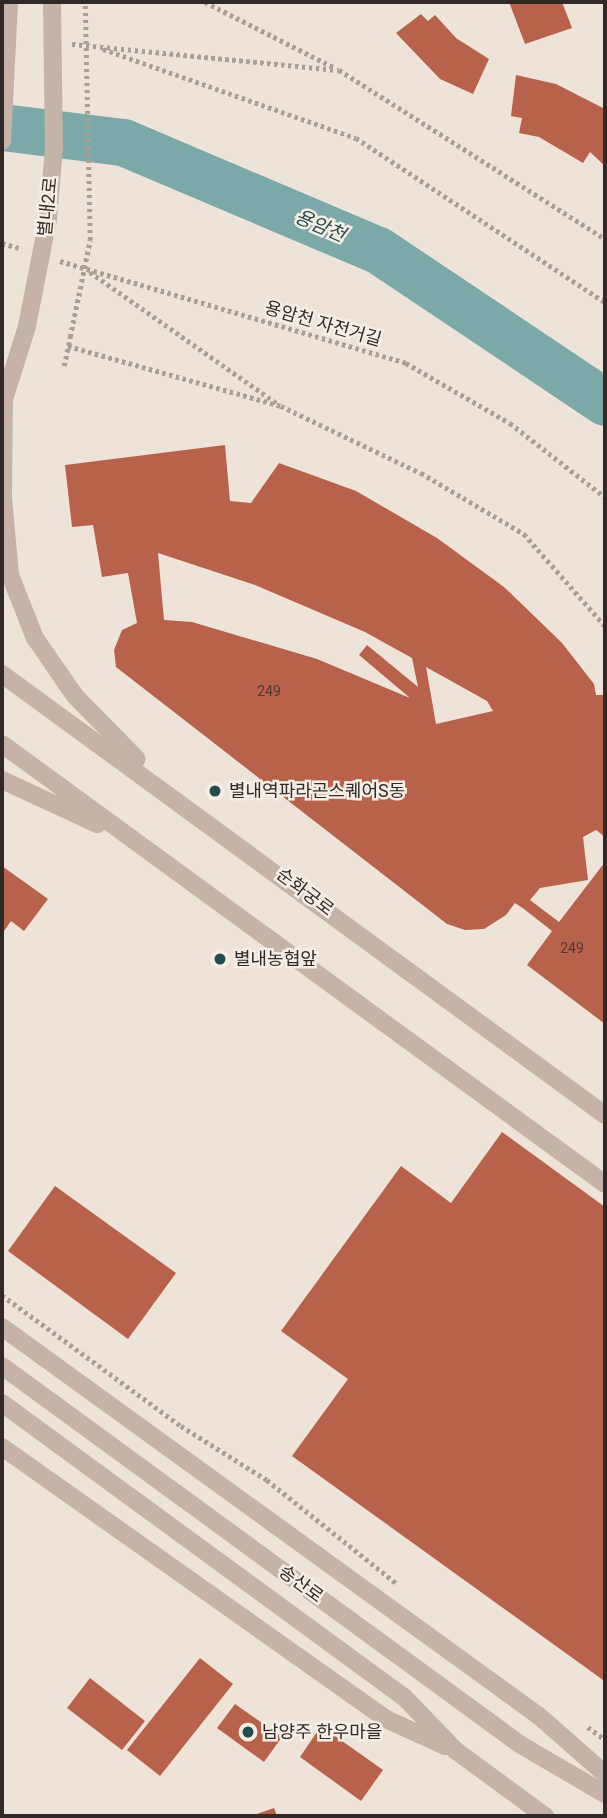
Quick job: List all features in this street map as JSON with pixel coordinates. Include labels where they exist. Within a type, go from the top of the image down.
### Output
[{"type":"street","points":[[2,141],[9,2]]},
{"type":"street","name":"별내2로","points":[[52,2],[53,160],[39,281],[3,402],[3,497],[10,575],[34,639],[75,696],[169,792]]},
{"type":"street","name":"순화궁로","points":[[2,674],[169,792],[605,1115]]},
{"type":"street","points":[[2,744],[605,1184]]},
{"type":"street","points":[[2,780],[136,844]]},
{"type":"street","points":[[2,1327],[539,1716],[605,1774]]},
{"type":"street","name":"송산로","points":[[2,1366],[521,1745],[605,1794]]},
{"type":"street","name":"송산로","points":[[2,1403],[404,1697],[455,1751],[545,1816]]},
{"type":"street","points":[[2,1447],[386,1719],[455,1751]]},
{"type":"path","points":[[64,366],[90,240],[85,2]]},
{"type":"path","points":[[205,2],[339,70],[605,239]]},
{"type":"path","points":[[339,70],[95,47],[356,138],[605,302]]},
{"type":"path","points":[[2,243],[25,250]]},
{"type":"path","name":"용암천 자전거길","points":[[49,258],[406,363],[510,424],[605,497]]},
{"type":"path","points":[[85,269],[281,406],[421,473],[524,534],[605,626]]},
{"type":"path","points":[[68,346],[281,406]]},
{"type":"path","points":[[2,1295],[181,1426],[267,1480],[398,1584]]},
{"type":"path","points":[[583,1724],[605,1740]]},
{"type":"building","points":[[509,2],[562,2],[572,28],[525,44]]},
{"type":"building","points":[[421,14],[428,21],[435,15],[456,38],[489,59],[473,94],[440,79],[396,33]]},
{"type":"building","points":[[516,75],[556,84],[605,109],[605,166],[590,152],[583,163],[539,137],[519,133],[522,118],[511,116]]},
{"type":"building","points":[[225,445],[230,501],[251,503],[279,463],[356,491],[437,538],[504,587],[562,643],[594,684],[596,695],[605,695],[605,837],[596,830],[583,837],[588,880],[540,888],[530,900],[559,922],[605,862],[605,1024],[527,965],[552,931],[524,909],[515,903],[506,915],[484,929],[465,930],[447,924],[116,667],[114,650],[122,630],[137,623],[128,573],[102,577],[93,525],[72,527],[65,465]],"holes":[[[158,553],[255,585],[365,632],[412,658],[418,687],[367,645],[359,655],[410,698],[317,659],[192,622],[164,620]],[[426,667],[487,701],[493,711],[436,724]]]},
{"type":"building","points":[[2,866],[48,899],[24,931],[11,921],[2,934]]},
{"type":"building","points":[[502,1132],[605,1207],[603,1680],[292,1456],[348,1379],[281,1331],[401,1166],[451,1203]]},
{"type":"building","points":[[55,1186],[176,1273],[128,1339],[8,1251]]},
{"type":"building","points":[[200,1658],[233,1684],[160,1776],[127,1750]]},
{"type":"building","points":[[90,1678],[145,1721],[122,1750],[67,1708]]},
{"type":"building","points":[[235,1704],[282,1737],[264,1762],[217,1728]]},
{"type":"building","points":[[321,1726],[383,1770],[361,1801],[300,1757]]},
{"type":"building","points":[[274,1808],[277,1816],[251,1816]]},
{"type":"waterway","name":"용암천","points":[[2,127],[123,142],[378,250],[605,402]]},
{"type":"place","name":"별내역파라곤스퀘어S동","points":[[215,791]]},
{"type":"place","name":"별내농협앞","points":[[220,959]]},
{"type":"place","name":"남양주 한우마을","points":[[248,1732]]}]
